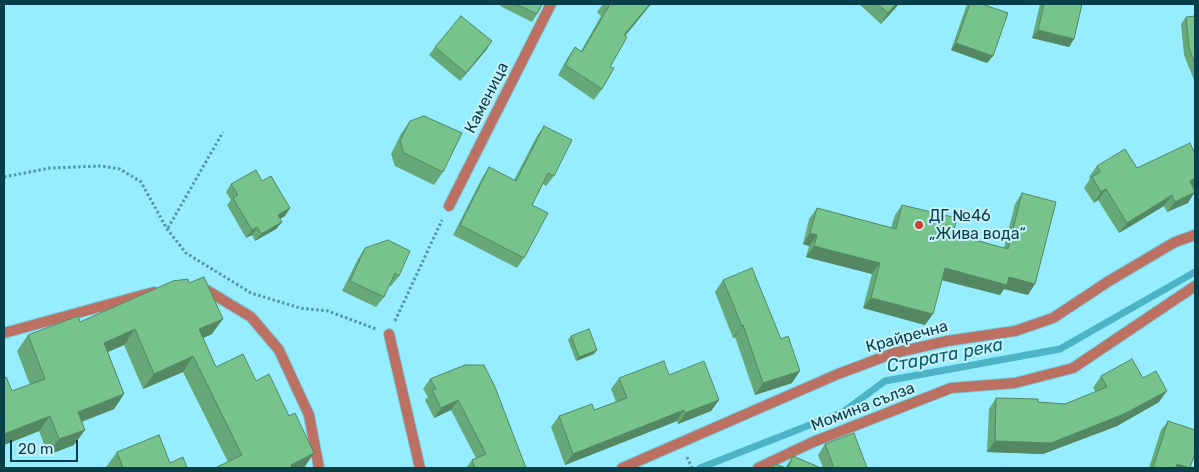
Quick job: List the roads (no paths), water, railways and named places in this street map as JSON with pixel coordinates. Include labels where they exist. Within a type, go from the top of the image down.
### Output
[{"type":"street","name":"Каменица","points":[[449,206],[551,4]]},
{"type":"street","name":"Крайречна","points":[[622,468],[838,374],[894,353],[948,341],[1015,330],[1054,318],[1117,276],[1175,242],[1195,235]]},
{"type":"street","points":[[188,285],[196,284],[251,317],[279,350],[309,415],[319,468]]},
{"type":"street","name":"Момина сълза","points":[[758,468],[813,442],[951,388],[1015,383],[1073,368],[1195,286]]},
{"type":"street","points":[[4,332],[164,289]]},
{"type":"street","points":[[389,334],[416,467]]},
{"type":"waterway","name":"Старата река","points":[[700,468],[843,412],[885,381],[1060,349],[1195,272]]},
{"type":"place","name":"ДГ №46 „Жива вода“","points":[[919,225]]}]
